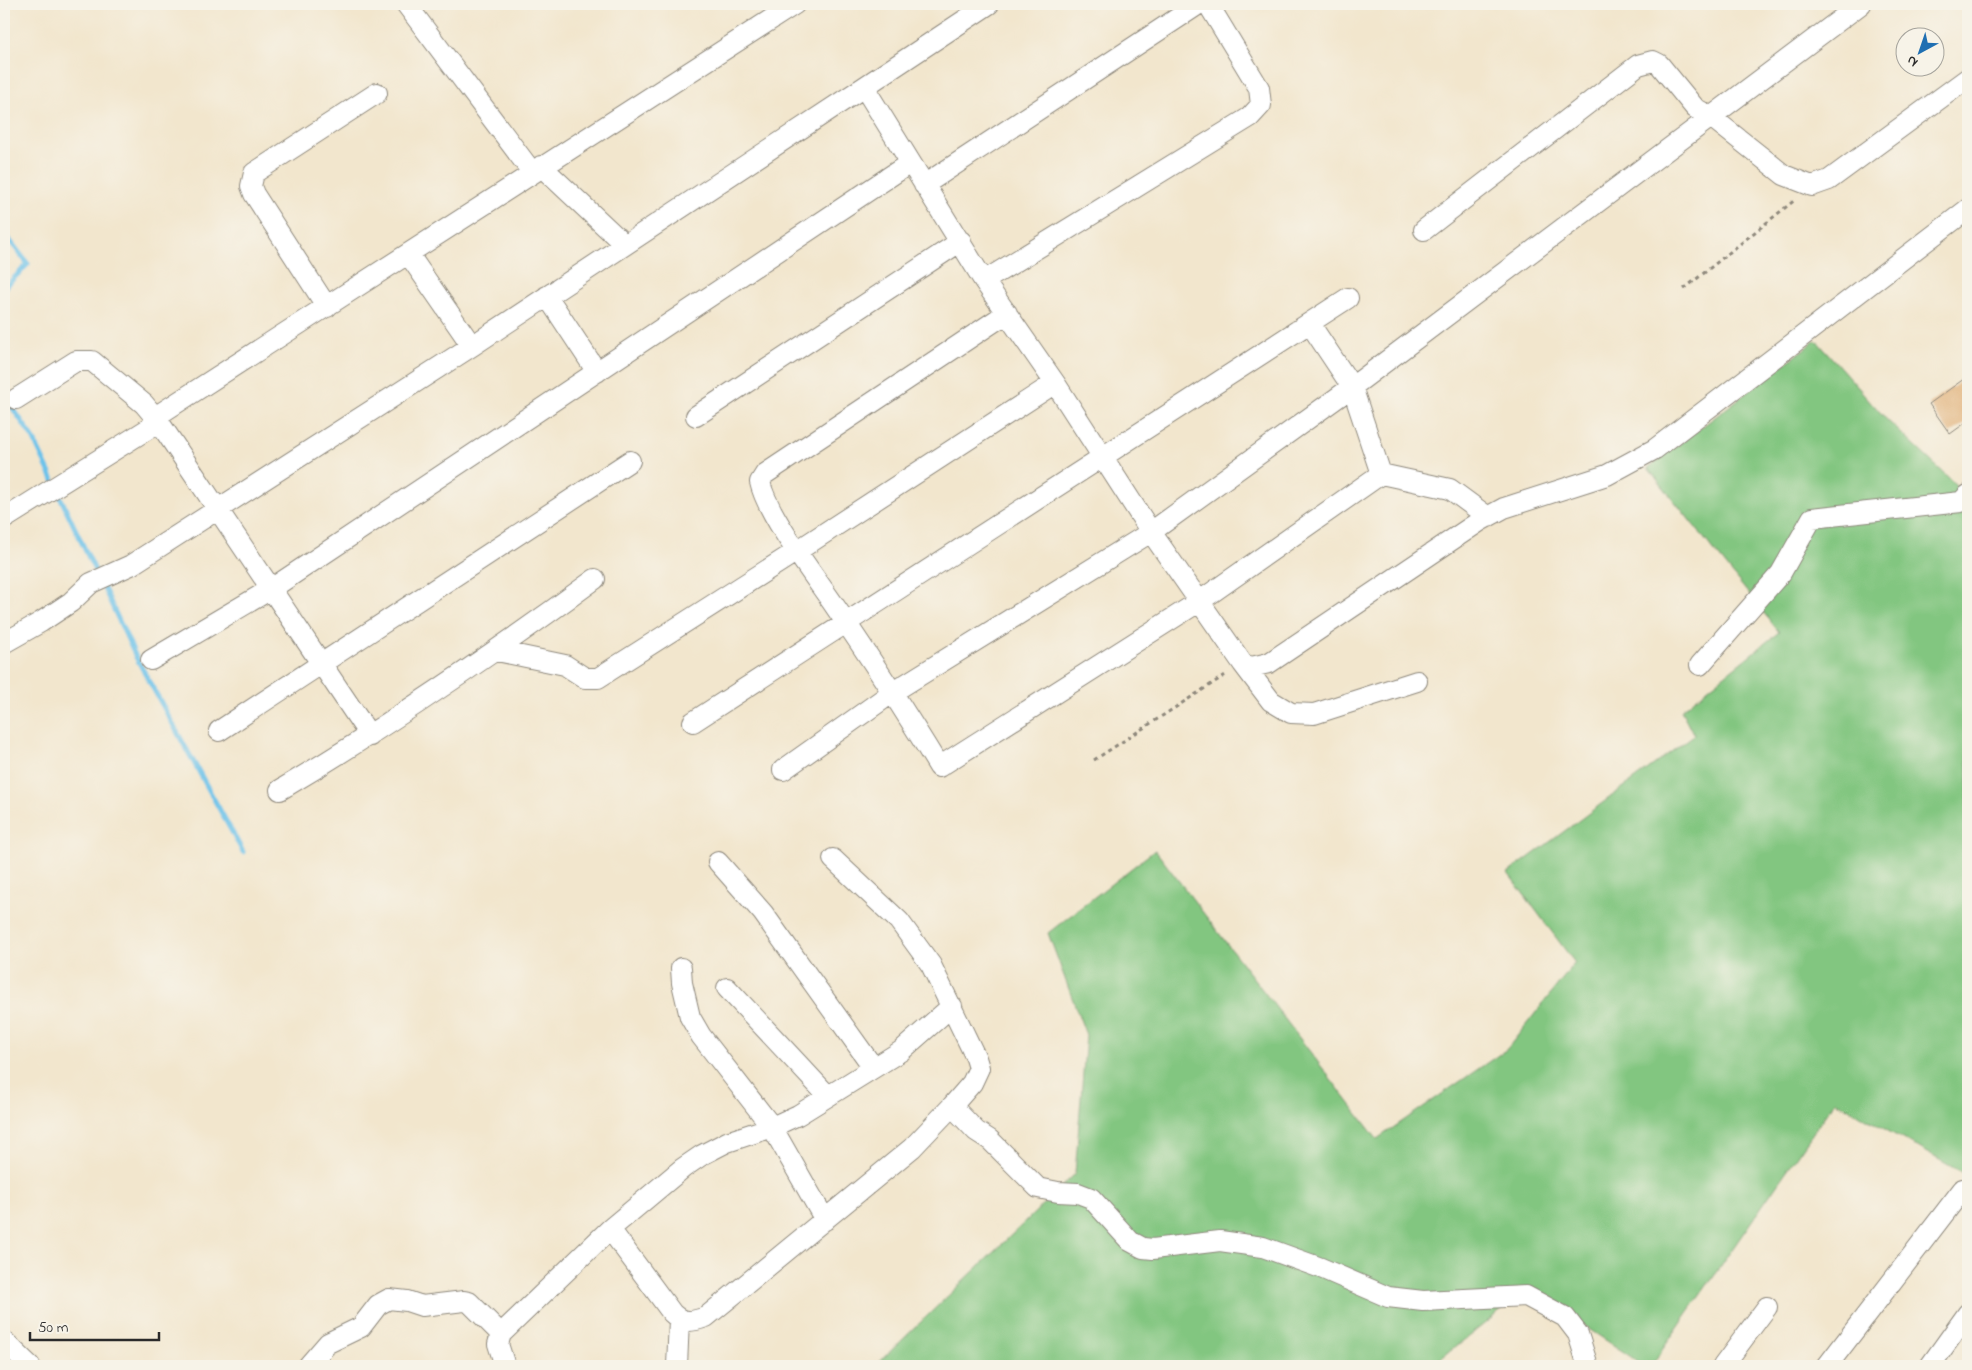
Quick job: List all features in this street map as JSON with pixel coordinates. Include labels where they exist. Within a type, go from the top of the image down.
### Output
[{"type":"street","points":[[406,4],[537,169],[625,244]]},
{"type":"street","points":[[4,519],[409,255],[537,169],[795,4]]},
{"type":"street","points":[[4,643],[41,622],[98,580],[131,565],[472,346],[989,4]]},
{"type":"street","points":[[924,185],[1200,4]]},
{"type":"street","points":[[984,281],[1250,118],[1261,104],[1259,88],[1208,4]]},
{"type":"street","points":[[783,770],[893,692],[1151,532],[1352,386],[1861,4]]},
{"type":"street","points":[[1424,230],[1638,64],[1654,62],[1659,64],[1688,102],[1701,113],[1711,116],[1784,175],[1812,186],[1828,180],[1968,78]]},
{"type":"street","points":[[864,87],[984,281],[1055,383],[1151,532],[1271,701],[1292,713],[1314,714],[1417,681]]},
{"type":"street","points":[[327,307],[254,194],[252,186],[254,173],[377,93]]},
{"type":"street","points":[[151,660],[271,589],[910,163]]},
{"type":"street","points":[[1243,664],[1251,667],[1269,664],[1488,517],[1526,501],[1607,475],[1655,448],[1968,209]]},
{"type":"street","points":[[696,416],[961,241]]},
{"type":"street","points":[[409,255],[472,346]]},
{"type":"street","points":[[546,296],[597,372]]},
{"type":"street","points":[[693,722],[1104,458],[1348,298]]},
{"type":"street","points":[[1007,312],[765,474],[760,482],[763,494],[798,551],[893,692],[939,767],[1200,601],[1381,474],[1450,489],[1488,517]]},
{"type":"street","points":[[1310,324],[1352,386],[1381,474]]},
{"type":"street","points":[[16,399],[76,361],[92,361],[144,404],[157,419],[370,736]]},
{"type":"street","points":[[497,651],[565,665],[584,678],[598,678],[798,551],[1055,383]]},
{"type":"street","points":[[219,731],[630,461]]},
{"type":"street","points":[[1700,665],[1781,574],[1812,518],[1962,502],[1968,495]]},
{"type":"street","points":[[280,790],[370,736],[472,665],[497,651],[595,579]]},
{"type":"street","points":[[610,1229],[672,1314],[679,1320],[692,1322],[706,1317],[912,1148],[972,1083],[979,1068],[952,1006],[931,965],[899,921],[834,859]]},
{"type":"street","points":[[718,862],[763,913],[873,1067]]},
{"type":"street","points":[[681,968],[682,983],[690,1017],[700,1036],[772,1127],[825,1220]]},
{"type":"street","points":[[727,988],[828,1096]]},
{"type":"street","points":[[505,1366],[498,1344],[501,1334],[610,1229],[702,1155],[727,1142],[790,1120],[901,1051],[952,1006]]},
{"type":"street","points":[[952,1106],[976,1130],[990,1140],[1038,1188],[1078,1193],[1091,1198],[1130,1241],[1142,1248],[1153,1249],[1220,1241],[1262,1247],[1321,1268],[1388,1297],[1422,1301],[1526,1296],[1566,1316],[1578,1334],[1588,1366]]},
{"type":"street","points":[[1827,1366],[1962,1189]]},
{"type":"street","points":[[308,1366],[328,1342],[361,1326],[378,1305],[389,1299],[401,1300],[422,1306],[469,1302],[501,1334]]},
{"type":"street","points":[[1723,1366],[1767,1307]]},
{"type":"street","points":[[1930,1366],[1968,1313]]},
{"type":"street","points":[[677,1366],[679,1320]]},
{"type":"street","points":[[4,1341],[30,1366]]},
{"type":"path","points":[[1684,289],[1812,186]]},
{"type":"path","points":[[1094,760],[1243,664]]},
{"type":"green space","points":[[1816,340],[1887,420],[1949,478],[1968,501],[1968,1176],[1835,1101],[1651,1366],[1645,1366],[1528,1289],[1434,1364],[1435,1366],[875,1366],[1075,1174],[1086,1035],[1048,933],[1155,850],[1377,1139],[1507,1049],[1575,963],[1508,873],[1694,735],[1681,710],[1779,632],[1648,468]]},
{"type":"building","points":[[1968,376],[1968,421],[1950,434],[1929,404]]},
{"type":"waterway","points":[[4,233],[28,264],[4,288]]},
{"type":"waterway","points":[[4,395],[33,438],[54,482]]},
{"type":"waterway","points":[[57,490],[97,575]]},
{"type":"waterway","points":[[101,582],[136,657],[243,852]]}]
